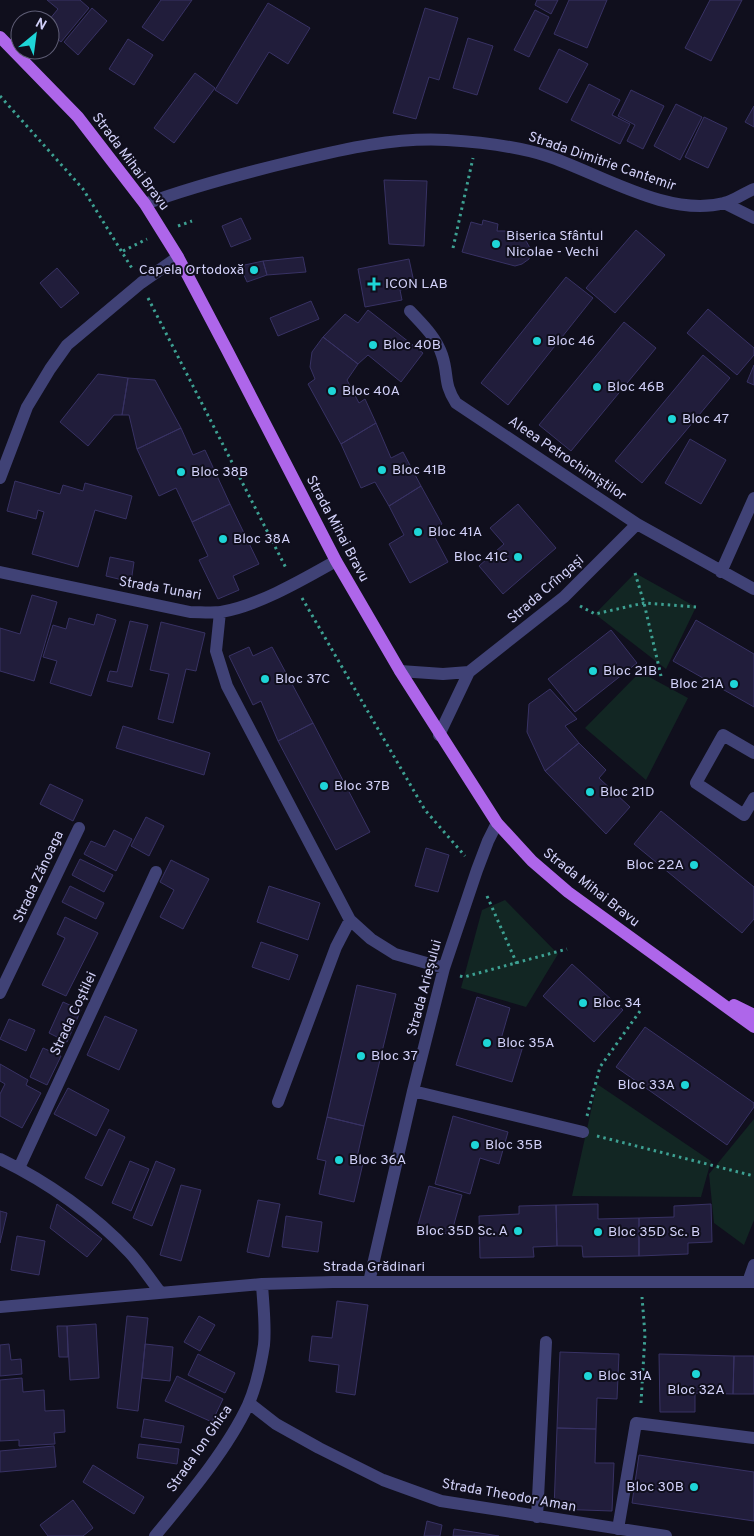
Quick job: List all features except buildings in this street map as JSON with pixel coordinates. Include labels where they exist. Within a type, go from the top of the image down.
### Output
[{"type":"main road","name":"Strada Mihai Bravu","points":[[0,37],[78,117],[145,204],[178,257],[336,561],[439,735],[497,824],[532,860],[568,892],[754,1027]]},
{"type":"main road","name":"Strada Mihai Bravu","points":[[701,988],[754,1015]]},
{"type":"street","name":"Strada Dimitrie Cantemir","points":[[145,204],[243,173],[338,151],[415,139],[476,143],[545,155],[658,200],[677,204],[702,206],[724,203],[754,188]]},
{"type":"street","points":[[724,203],[754,218]]},
{"type":"street","points":[[0,478],[27,407],[67,345],[141,283],[178,257]]},
{"type":"street","name":"Aleea Petrochimiștilor","points":[[410,311],[428,330],[437,344],[442,357],[449,392],[456,403],[637,524],[754,589]]},
{"type":"street","points":[[721,572],[754,498]]},
{"type":"street","name":"Strada Crîngași","points":[[439,735],[469,672],[564,597],[637,524]]},
{"type":"street","name":"Strada Tunari","points":[[0,572],[190,612],[220,612],[240,607],[294,584],[336,561]]},
{"type":"street","points":[[220,612],[216,651],[227,686],[350,920],[371,939],[395,954],[444,968]]},
{"type":"street","points":[[400,671],[443,674],[469,672]]},
{"type":"street","points":[[754,753],[723,735],[696,783],[744,815],[754,798]]},
{"type":"street","name":"Strada Arieșului","points":[[369,1282],[413,1091],[444,968],[477,870],[497,824]]},
{"type":"street","name":"Strada Zănoaga","points":[[0,994],[79,828]]},
{"type":"street","name":"Strada Coștilei","points":[[19,1168],[156,872]]},
{"type":"street","points":[[278,1102],[336,947],[350,920]]},
{"type":"street","points":[[413,1091],[583,1132]]},
{"type":"street","points":[[0,1159],[19,1168],[56,1191],[98,1222],[129,1252],[160,1292]]},
{"type":"street","name":"Strada Grădinari","points":[[0,1308],[262,1284],[369,1282],[751,1282],[754,1265]]},
{"type":"street","name":"Strada Ion Ghica","points":[[155,1536],[231,1436],[249,1404],[258,1374],[264,1343],[262,1284]]},
{"type":"street","points":[[537,1517],[546,1342]]},
{"type":"street","name":"Strada Theodor Aman","points":[[249,1404],[276,1424],[382,1480],[441,1501],[666,1536]]},
{"type":"street","points":[[618,1530],[636,1422],[754,1438]]},
{"type":"path","points":[[0,96],[83,189],[123,251],[294,584],[425,810],[477,870],[517,964]]},
{"type":"path","points":[[453,248],[476,143]]},
{"type":"path","points":[[634,573],[644,603],[660,676]]},
{"type":"path","points":[[564,597],[595,614],[644,603],[696,607]]},
{"type":"path","points":[[444,968],[464,978],[567,949]]},
{"type":"path","points":[[640,1010],[600,1067],[583,1132],[754,1176]]},
{"type":"path","points":[[641,1282],[645,1335],[641,1403]]},
{"type":"green space","points":[[635,573],[696,607],[666,669],[595,614]]},
{"type":"green space","points":[[640,672],[688,698],[646,780],[585,728]]},
{"type":"green space","points":[[505,900],[558,954],[526,1007],[461,988],[482,910]]},
{"type":"green space","points":[[597,1084],[711,1161],[701,1197],[572,1196]]},
{"type":"green space","points":[[754,1119],[754,1220],[744,1245],[714,1223],[709,1174]]},
{"type":"place","name":"Biserica Sfântul Nicolae - Vechi","points":[[496,244]]},
{"type":"place","name":"Capela Ortodoxă","points":[[254,270]]},
{"type":"place","name":"ICON LAB","points":[[374,284]]},
{"type":"place","name":"Bloc 46","points":[[537,341]]},
{"type":"place","name":"Bloc 40B","points":[[373,345]]},
{"type":"place","name":"Bloc 46B","points":[[597,387]]},
{"type":"place","name":"Bloc 40A","points":[[332,391]]},
{"type":"place","name":"Bloc 47","points":[[672,419]]},
{"type":"place","name":"Bloc 41B","points":[[382,470]]},
{"type":"place","name":"Bloc 38B","points":[[181,472]]},
{"type":"place","name":"Bloc 41A","points":[[418,532]]},
{"type":"place","name":"Bloc 38A","points":[[223,539]]},
{"type":"place","name":"Bloc 41C","points":[[518,557]]},
{"type":"place","name":"Bloc 21B","points":[[593,671]]},
{"type":"place","name":"Bloc 37C","points":[[265,679]]},
{"type":"place","name":"Bloc 21A","points":[[734,684]]},
{"type":"place","name":"Bloc 37B","points":[[324,786]]},
{"type":"place","name":"Bloc 21D","points":[[590,792]]},
{"type":"place","name":"Bloc 22A","points":[[694,865]]},
{"type":"place","name":"Bloc 34","points":[[583,1003]]},
{"type":"place","name":"Bloc 35A","points":[[487,1043]]},
{"type":"place","name":"Bloc 37","points":[[361,1056]]},
{"type":"place","name":"Bloc 33A","points":[[685,1085]]},
{"type":"place","name":"Bloc 35B","points":[[475,1145]]},
{"type":"place","name":"Bloc 36A","points":[[339,1160]]},
{"type":"place","name":"Bloc 35D Sc. A","points":[[518,1231]]},
{"type":"place","name":"Bloc 35D Sc. B","points":[[598,1232]]},
{"type":"place","name":"Bloc 32A","points":[[696,1374]]},
{"type":"place","name":"Bloc 31A","points":[[588,1376]]},
{"type":"place","name":"Bloc 30B","points":[[694,1487]]}]
